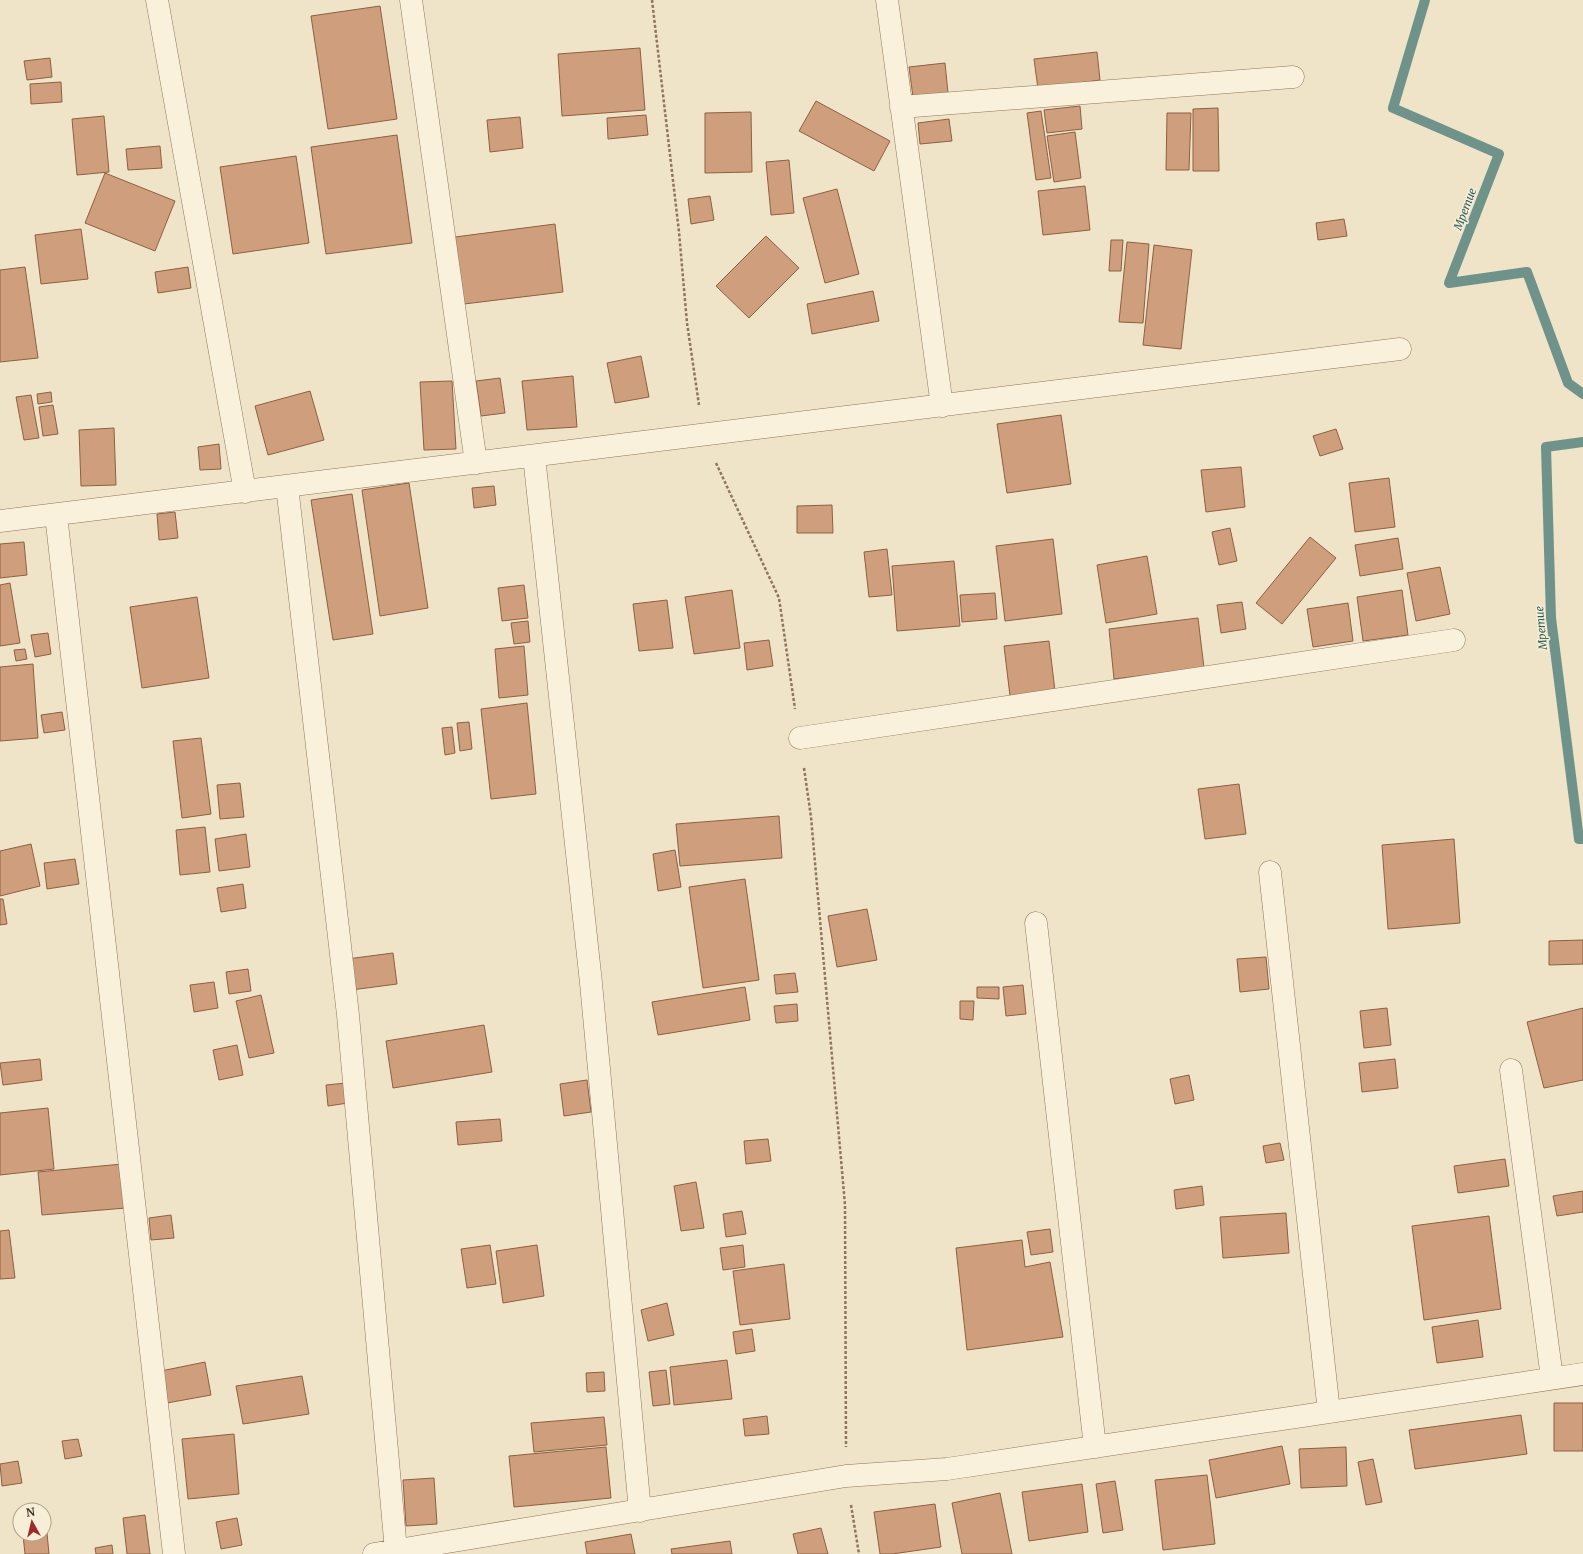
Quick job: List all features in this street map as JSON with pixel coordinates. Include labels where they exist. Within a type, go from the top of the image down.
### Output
[{"type":"street","points":[[157,0],[245,492]]},
{"type":"street","points":[[412,0],[476,463]]},
{"type":"street","points":[[887,0],[942,406]]},
{"type":"street","points":[[901,107],[1293,77]]},
{"type":"street","points":[[0,521],[1400,349]]},
{"type":"street","points":[[534,456],[591,983],[640,1510]]},
{"type":"street","points":[[287,486],[348,1015],[396,1551]]},
{"type":"street","points":[[56,515],[174,1554]]},
{"type":"street","points":[[800,738],[1454,640]]},
{"type":"street","points":[[1270,872],[1329,1412]]},
{"type":"street","points":[[1036,923],[1096,1447]]},
{"type":"street","points":[[1511,1070],[1552,1378]]},
{"type":"street","points":[[374,1554],[846,1476],[947,1469],[1583,1374]]},
{"type":"path","points":[[652,0],[679,232],[687,323],[703,435],[779,598],[811,817],[845,1205],[846,1476],[859,1554]]},
{"type":"building","points":[[380,6],[397,119],[328,129],[311,16]]},
{"type":"building","points":[[640,48],[645,110],[562,116],[558,54]]},
{"type":"building","points":[[1097,52],[1100,80],[1038,89],[1034,59]]},
{"type":"building","points":[[50,58],[52,77],[27,80],[24,61]]},
{"type":"building","points":[[945,63],[948,93],[913,97],[909,67]]},
{"type":"building","points":[[61,82],[62,102],[31,104],[30,84]]},
{"type":"building","points":[[816,101],[890,141],[874,171],[799,131]]},
{"type":"building","points":[[1080,106],[1082,129],[1047,133],[1044,110]]},
{"type":"building","points":[[1218,108],[1219,171],[1193,171],[1193,109]]},
{"type":"building","points":[[1041,111],[1051,178],[1036,180],[1027,113]]},
{"type":"building","points":[[751,112],[752,172],[705,173],[705,113]]},
{"type":"building","points":[[1167,113],[1191,113],[1189,170],[1166,170]]},
{"type":"building","points":[[646,115],[648,135],[608,139],[607,118]]},
{"type":"building","points":[[104,116],[109,172],[77,175],[72,119]]},
{"type":"building","points":[[520,117],[523,148],[490,152],[487,120]]},
{"type":"building","points":[[949,119],[952,141],[920,144],[918,123]]},
{"type":"building","points":[[1075,132],[1081,178],[1054,182],[1047,136]]},
{"type":"building","points":[[397,135],[412,243],[326,254],[311,147]]},
{"type":"building","points":[[160,146],[162,168],[128,170],[126,149]]},
{"type":"building","points":[[296,156],[309,243],[233,254],[220,167]]},
{"type":"building","points":[[789,160],[794,213],[771,215],[766,162]]},
{"type":"building","points":[[105,173],[175,201],[155,251],[85,223]]},
{"type":"building","points":[[1085,186],[1090,230],[1043,235],[1038,191]]},
{"type":"building","points":[[837,189],[859,274],[825,283],[803,198]]},
{"type":"building","points":[[710,196],[714,220],[691,224],[688,199]]},
{"type":"building","points":[[1344,219],[1347,236],[1318,240],[1316,223]]},
{"type":"building","points":[[555,224],[563,292],[464,304],[455,237]]},
{"type":"building","points":[[81,229],[88,279],[41,284],[35,235]]},
{"type":"building","points":[[766,236],[799,268],[749,318],[716,286]]},
{"type":"building","points":[[1111,240],[1123,240],[1121,271],[1109,271]]},
{"type":"building","points":[[1127,242],[1149,244],[1143,323],[1119,322]]},
{"type":"building","points":[[1154,245],[1192,250],[1181,349],[1143,345]]},
{"type":"building","points":[[25,267],[38,358],[0,362],[0,270]]},
{"type":"building","points":[[188,267],[191,288],[158,293],[155,272]]},
{"type":"building","points":[[873,291],[879,321],[812,334],[807,304]]},
{"type":"building","points":[[641,356],[649,397],[615,403],[607,363]]},
{"type":"building","points":[[573,376],[577,427],[527,430],[522,381]]},
{"type":"building","points":[[500,378],[505,413],[481,416],[476,381]]},
{"type":"building","points":[[452,381],[456,449],[424,450],[420,382]]},
{"type":"building","points":[[310,391],[324,440],[268,455],[255,406]]},
{"type":"building","points":[[51,392],[52,402],[38,404],[37,394]]},
{"type":"building","points":[[31,395],[39,438],[24,440],[16,397]]},
{"type":"building","points":[[53,405],[58,434],[43,436],[39,407]]},
{"type":"building","points":[[1061,415],[1071,484],[1007,493],[997,424]]},
{"type":"building","points":[[114,428],[116,485],[81,486],[79,430]]},
{"type":"building","points":[[1336,429],[1343,449],[1320,456],[1313,436]]},
{"type":"building","points":[[219,444],[221,469],[200,470],[198,447]]},
{"type":"building","points":[[1241,467],[1245,507],[1206,512],[1201,470]]},
{"type":"building","points":[[1389,478],[1395,527],[1355,532],[1349,483]]},
{"type":"building","points":[[409,483],[428,608],[380,616],[362,490]]},
{"type":"building","points":[[494,486],[496,505],[474,508],[472,488]]},
{"type":"building","points":[[352,494],[373,634],[333,640],[311,500]]},
{"type":"building","points":[[832,505],[833,533],[797,533],[797,506]]},
{"type":"building","points":[[175,512],[178,538],[159,540],[157,514]]},
{"type":"building","points":[[1230,528],[1237,561],[1219,565],[1212,532]]},
{"type":"building","points":[[1310,537],[1336,558],[1282,624],[1256,603]]},
{"type":"building","points":[[1398,538],[1403,569],[1360,576],[1355,545]]},
{"type":"building","points":[[1053,539],[1062,614],[1005,621],[996,546]]},
{"type":"building","points":[[24,542],[27,575],[0,578],[0,544]]},
{"type":"building","points":[[887,549],[892,595],[869,597],[864,552]]},
{"type":"building","points":[[1147,556],[1157,614],[1106,623],[1097,565]]},
{"type":"building","points":[[954,561],[960,626],[897,631],[892,566]]},
{"type":"building","points":[[1440,567],[1450,614],[1416,621],[1407,573]]},
{"type":"building","points":[[10,583],[20,643],[0,646],[0,585]]},
{"type":"building","points":[[524,585],[528,618],[502,621],[498,588]]},
{"type":"building","points":[[732,590],[740,648],[694,654],[685,597]]},
{"type":"building","points":[[1402,590],[1408,635],[1363,641],[1357,597]]},
{"type":"building","points":[[995,593],[997,619],[962,622],[960,595]]},
{"type":"building","points":[[197,597],[209,678],[142,688],[130,607]]},
{"type":"building","points":[[667,600],[673,648],[639,651],[633,604]]},
{"type":"building","points":[[1242,602],[1246,629],[1221,633],[1217,605]]},
{"type":"building","points":[[1348,603],[1353,641],[1313,647],[1307,609]]},
{"type":"building","points":[[1198,618],[1204,668],[1114,679],[1109,629]]},
{"type":"building","points":[[528,621],[530,642],[514,644],[511,623]]},
{"type":"building","points":[[48,633],[51,654],[35,657],[31,635]]},
{"type":"building","points":[[769,640],[773,666],[747,670],[744,643]]},
{"type":"building","points":[[1049,641],[1055,691],[1010,696],[1004,646]]},
{"type":"building","points":[[524,646],[528,695],[499,698],[495,649]]},
{"type":"building","points":[[25,649],[27,659],[16,661],[14,650]]},
{"type":"building","points":[[33,664],[38,738],[0,741],[0,667]]},
{"type":"building","points":[[527,703],[536,794],[491,799],[481,709]]},
{"type":"building","points":[[62,712],[65,730],[44,733],[41,715]]},
{"type":"building","points":[[469,722],[472,749],[460,751],[457,723]]},
{"type":"building","points":[[452,727],[455,753],[445,755],[442,728]]},
{"type":"building","points":[[201,738],[211,814],[182,818],[173,741]]},
{"type":"building","points":[[240,783],[244,817],[220,819],[217,785]]},
{"type":"building","points":[[1239,784],[1246,834],[1205,839],[1198,789]]},
{"type":"building","points":[[779,816],[782,858],[680,866],[676,824]]},
{"type":"building","points":[[205,827],[210,872],[180,875],[176,830]]},
{"type":"building","points":[[246,834],[250,867],[219,871],[215,839]]},
{"type":"building","points":[[1454,839],[1460,923],[1388,929],[1382,845]]},
{"type":"building","points":[[31,844],[40,886],[0,896],[0,851]]},
{"type":"building","points":[[675,850],[681,887],[658,891],[653,854]]},
{"type":"building","points":[[75,859],[79,884],[47,889],[44,863]]},
{"type":"building","points":[[745,879],[759,980],[703,988],[689,887]]},
{"type":"building","points":[[243,884],[246,908],[221,912],[217,888]]},
{"type":"building","points":[[0,899],[3,899],[7,924],[0,925]]},
{"type":"building","points":[[867,909],[877,960],[837,967],[828,916]]},
{"type":"building","points":[[1583,940],[1583,964],[1549,965],[1549,941]]},
{"type":"building","points":[[393,953],[397,984],[351,990],[347,959]]},
{"type":"building","points":[[1266,957],[1269,989],[1240,992],[1237,959]]},
{"type":"building","points":[[248,969],[251,991],[229,994],[226,972]]},
{"type":"building","points":[[795,973],[798,992],[776,994],[774,975]]},
{"type":"building","points":[[214,982],[218,1008],[194,1012],[190,985]]},
{"type":"building","points":[[1023,985],[1026,1014],[1006,1016],[1003,987]]},
{"type":"building","points":[[745,987],[750,1020],[658,1035],[652,1002]]},
{"type":"building","points":[[977,987],[999,987],[999,999],[977,998]]},
{"type":"building","points":[[261,995],[274,1053],[249,1058],[236,1001]]},
{"type":"building","points":[[960,1001],[974,1001],[973,1020],[960,1019]]},
{"type":"building","points":[[797,1004],[798,1021],[776,1023],[774,1006]]},
{"type":"building","points":[[1387,1008],[1391,1045],[1364,1048],[1360,1011]]},
{"type":"building","points":[[1583,1008],[1583,1080],[1544,1088],[1527,1022]]},
{"type":"building","points":[[484,1025],[492,1072],[393,1088],[386,1041]]},
{"type":"building","points":[[237,1045],[243,1075],[219,1080],[213,1050]]},
{"type":"building","points":[[40,1059],[42,1080],[3,1085],[0,1063]]},
{"type":"building","points":[[1395,1059],[1398,1088],[1362,1092],[1359,1063]]},
{"type":"building","points":[[1189,1075],[1194,1100],[1175,1104],[1170,1079]]},
{"type":"building","points":[[587,1080],[591,1112],[564,1116],[560,1084]]},
{"type":"building","points":[[346,1083],[348,1103],[328,1106],[326,1085]]},
{"type":"building","points":[[48,1108],[54,1169],[0,1175],[0,1113]]},
{"type":"building","points":[[500,1119],[502,1141],[458,1145],[456,1122]]},
{"type":"building","points":[[768,1139],[771,1161],[746,1164],[744,1141]]},
{"type":"building","points":[[1280,1143],[1284,1160],[1266,1163],[1263,1146]]},
{"type":"building","points":[[1505,1159],[1509,1186],[1458,1193],[1454,1166]]},
{"type":"building","points":[[122,1164],[126,1208],[42,1215],[38,1172]]},
{"type":"building","points":[[696,1182],[704,1228],[681,1231],[674,1186]]},
{"type":"building","points":[[1202,1186],[1204,1205],[1176,1209],[1174,1190]]},
{"type":"building","points":[[1583,1191],[1583,1212],[1557,1216],[1553,1196]]},
{"type":"building","points":[[742,1211],[746,1234],[726,1237],[723,1214]]},
{"type":"building","points":[[1286,1213],[1289,1253],[1223,1258],[1220,1217]]},
{"type":"building","points":[[171,1215],[174,1238],[151,1240],[149,1218]]},
{"type":"building","points":[[1489,1216],[1501,1309],[1424,1320],[1412,1226]]},
{"type":"building","points":[[1050,1229],[1053,1252],[1031,1255],[1027,1232]]},
{"type":"building","points":[[9,1230],[15,1278],[0,1279],[0,1231]]},
{"type":"building","points":[[1022,1240],[1025,1267],[1050,1262],[1063,1337],[967,1350],[956,1248]]},
{"type":"building","points":[[490,1245],[496,1284],[467,1288],[461,1249]]},
{"type":"building","points":[[537,1245],[544,1296],[503,1303],[496,1251]]},
{"type":"building","points":[[743,1245],[745,1267],[723,1270],[720,1248]]},
{"type":"building","points":[[784,1264],[790,1319],[740,1325],[733,1271]]},
{"type":"building","points":[[667,1303],[674,1335],[648,1341],[641,1310]]},
{"type":"building","points":[[1478,1320],[1483,1357],[1437,1363],[1432,1327]]},
{"type":"building","points":[[752,1329],[755,1351],[736,1354],[733,1332]]},
{"type":"building","points":[[727,1360],[732,1399],[674,1405],[670,1367]]},
{"type":"building","points":[[205,1362],[211,1395],[167,1403],[161,1371]]},
{"type":"building","points":[[666,1370],[670,1404],[653,1406],[649,1372]]},
{"type":"building","points":[[604,1372],[605,1391],[587,1392],[586,1373]]},
{"type":"building","points":[[302,1376],[309,1414],[243,1424],[236,1386]]},
{"type":"building","points":[[1554,1403],[1583,1403],[1583,1451],[1554,1451]]},
{"type":"building","points":[[1521,1415],[1527,1454],[1415,1469],[1409,1430]]},
{"type":"building","points":[[767,1416],[769,1434],[745,1436],[743,1419]]},
{"type":"building","points":[[604,1417],[607,1445],[534,1452],[531,1423]]},
{"type":"building","points":[[234,1434],[239,1494],[188,1499],[182,1439]]},
{"type":"building","points":[[78,1439],[82,1456],[65,1459],[62,1441]]},
{"type":"building","points":[[1282,1446],[1290,1484],[1216,1498],[1209,1460]]},
{"type":"building","points":[[606,1447],[611,1498],[514,1507],[509,1456]]},
{"type":"building","points":[[1346,1447],[1347,1486],[1301,1488],[1299,1449]]},
{"type":"building","points":[[1373,1459],[1382,1502],[1366,1505],[1358,1462]]},
{"type":"building","points":[[18,1461],[22,1483],[2,1486],[0,1464]]},
{"type":"building","points":[[1207,1475],[1215,1544],[1163,1550],[1155,1480]]},
{"type":"building","points":[[434,1478],[437,1524],[406,1526],[403,1480]]},
{"type":"building","points":[[1115,1481],[1123,1530],[1103,1533],[1096,1484]]},
{"type":"building","points":[[1082,1484],[1088,1532],[1029,1541],[1022,1492]]},
{"type":"building","points":[[1000,1493],[1012,1554],[962,1554],[952,1503]]},
{"type":"building","points":[[935,1504],[941,1547],[892,1554],[880,1554],[874,1512]]},
{"type":"building","points":[[145,1515],[150,1554],[127,1554],[123,1518]]},
{"type":"building","points":[[237,1518],[242,1545],[221,1549],[216,1522]]},
{"type":"building","points":[[821,1528],[828,1554],[798,1554],[793,1534]]},
{"type":"building","points":[[631,1534],[635,1554],[587,1554],[585,1542]]},
{"type":"building","points":[[730,1541],[732,1554],[672,1554],[671,1549]]},
{"type":"building","points":[[24,1542],[48,1542],[49,1554],[25,1554]]},
{"type":"building","points":[[112,1545],[113,1554],[96,1554],[95,1548]]},
{"type":"waterway","name":"Mpemue","points":[[1425,0],[1393,108],[1499,154],[1449,283],[1527,272],[1568,383],[1583,394]]},
{"type":"waterway","name":"Mpemue","points":[[1583,442],[1546,447],[1551,618],[1579,839],[1583,839]]}]
